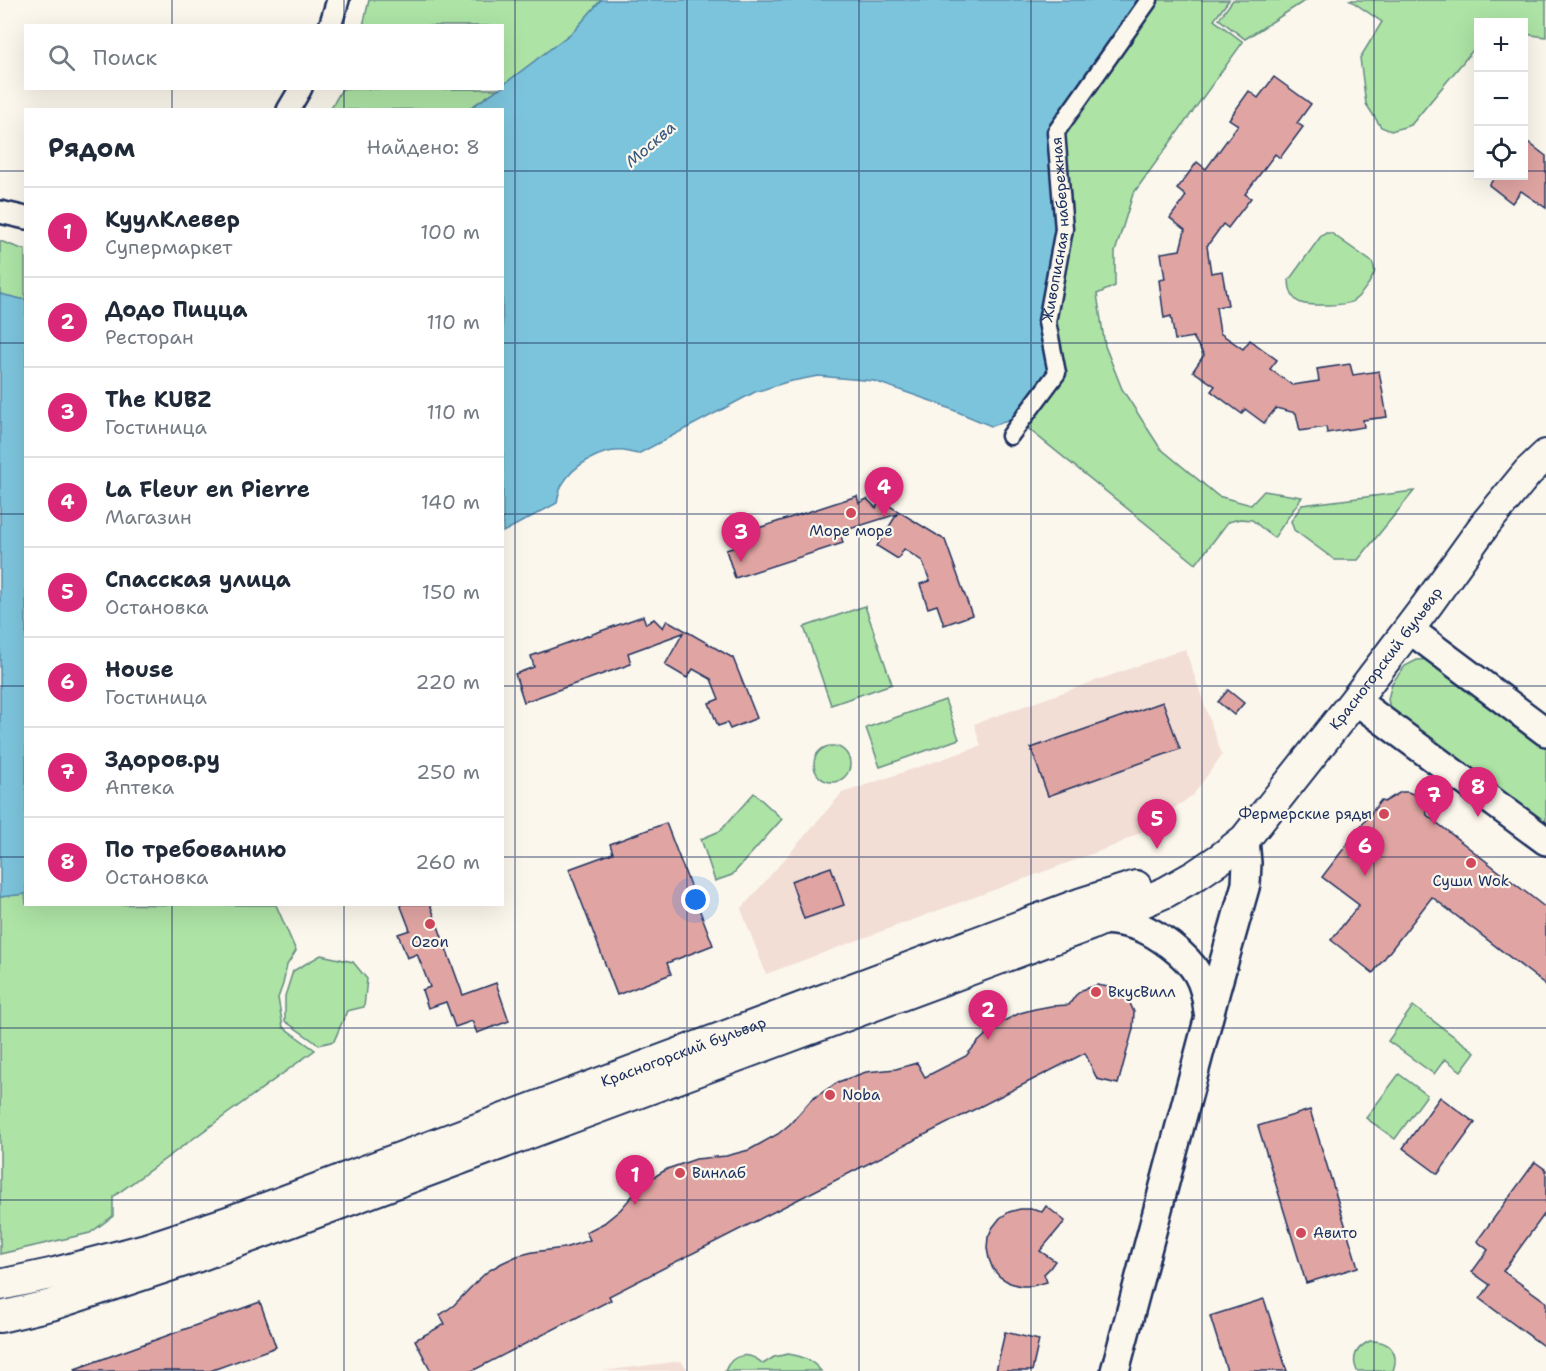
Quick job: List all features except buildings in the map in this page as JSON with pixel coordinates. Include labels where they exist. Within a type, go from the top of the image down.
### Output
[{"type":"main road","name":"Красногорский бульвар","points":[[0,1317],[51,1305],[155,1272],[1102,920],[1166,892],[1196,875],[1245,839],[1355,700],[1486,523],[1528,472],[1546,455]]},
{"type":"main road","name":"Красногорский бульвар","points":[[0,1285],[146,1249],[282,1202],[1082,903],[1221,858]]},
{"type":"street","points":[[331,24],[338,0]]},
{"type":"street","name":"Живописная набережная","points":[[1010,436],[1057,373],[1047,322],[1064,229],[1056,132],[1149,0]]},
{"type":"street","points":[[289,108],[300,90]]},
{"type":"street","points":[[0,212],[24,218]]},
{"type":"street","points":[[1409,629],[1546,732]]},
{"type":"street","points":[[1355,700],[1546,841]]},
{"type":"street","points":[[1115,1371],[1246,884],[1245,839]]},
{"type":"street","points":[[1102,920],[1122,921],[1140,926],[1155,933],[1186,957],[1200,978],[1206,997],[1208,1019]]},
{"type":"shaded area","points":[[1185,649],[1222,755],[1193,795],[1141,832],[1116,845],[766,974],[741,909],[842,793],[981,746],[974,724]]},
{"type":"shaded area","points":[[681,1361],[689,1371],[602,1371]]},
{"type":"green space","points":[[369,0],[601,0],[574,31],[504,84],[504,24],[363,24]]},
{"type":"green space","points":[[1156,0],[1229,0],[1214,20],[1243,42],[1133,194],[1115,252],[1115,286],[1097,294],[1105,346],[1122,389],[1160,448],[1218,496],[1251,505],[1264,491],[1302,497],[1274,538],[1252,520],[1240,519],[1228,522],[1196,564],[1025,426],[1065,373],[1053,321],[1061,132]]},
{"type":"green space","points":[[1233,0],[1306,0],[1245,39],[1219,19]]},
{"type":"green space","points":[[1350,0],[1546,0],[1546,37],[1528,35],[1528,18],[1474,18],[1474,49],[1411,125],[1391,131],[1381,127],[1366,104],[1360,58],[1382,22]]},
{"type":"green space","points":[[341,90],[496,90],[470,108],[331,108]]},
{"type":"green space","points":[[1331,233],[1372,262],[1375,270],[1360,295],[1349,303],[1312,305],[1301,303],[1292,294],[1289,280],[1321,236]]},
{"type":"green space","points":[[0,241],[24,250],[24,300],[0,294]]},
{"type":"green space","points":[[1414,491],[1358,560],[1335,560],[1294,530],[1291,521],[1302,505]]},
{"type":"green space","points":[[865,606],[892,684],[831,705],[804,627]]},
{"type":"green space","points":[[1430,659],[1546,746],[1546,830],[1391,714],[1388,699],[1392,683],[1405,666],[1417,660]]},
{"type":"green space","points":[[945,700],[959,739],[880,767],[866,728]]},
{"type":"green space","points":[[832,746],[845,751],[850,764],[845,777],[832,782],[819,777],[814,764],[819,751]]},
{"type":"green space","points":[[754,793],[782,819],[732,875],[715,881],[701,839],[720,831]]},
{"type":"green space","points":[[24,894],[24,906],[276,906],[296,951],[287,965],[278,998],[283,1027],[315,1050],[113,1197],[113,1216],[90,1233],[0,1254],[0,897]]},
{"type":"green space","points":[[321,955],[353,962],[367,979],[364,1007],[347,1011],[334,1041],[319,1045],[285,1021],[285,996],[293,971]]},
{"type":"green space","points":[[1413,1006],[1475,1052],[1461,1071],[1445,1059],[1434,1074],[1388,1041]]},
{"type":"green space","points":[[1399,1074],[1427,1095],[1395,1139],[1366,1118]]},
{"type":"green space","points":[[1370,1341],[1383,1343],[1391,1348],[1395,1358],[1393,1371],[1357,1371],[1356,1353]]},
{"type":"green space","points":[[788,1354],[806,1359],[821,1371],[725,1371],[736,1357],[752,1357],[763,1364],[774,1357]]},
{"type":"water","name":"Москва","points":[[601,0],[1142,0],[1049,131],[1054,230],[1039,324],[1050,370],[1011,420],[991,426],[934,402],[874,381],[818,376],[787,382],[755,392],[638,454],[615,451],[588,460],[567,478],[560,489],[557,503],[504,531],[504,108],[471,108],[497,90],[504,90],[504,84],[574,31]]},
{"type":"water","points":[[0,294],[24,300],[24,894],[0,897]]},
{"type":"place","name":"Море море","points":[[851,513]]},
{"type":"place","name":"La Fleur en Pierre","points":[[884,517]]},
{"type":"place","name":"The KUBZ","points":[[741,562]]},
{"type":"place","name":"Фермерские ряды","points":[[1384,814]]},
{"type":"place","name":"По требованию","points":[[1478,817]]},
{"type":"place","name":"Здоров.ру","points":[[1434,825]]},
{"type":"place","name":"Спасская улица","points":[[1157,849]]},
{"type":"place","name":"Суши Wok","points":[[1471,863]]},
{"type":"place","name":"House","points":[[1365,876]]},
{"type":"place","name":"Ozon","points":[[430,924]]},
{"type":"place","name":"ВкусВилл","points":[[1096,992]]},
{"type":"place","name":"Додо Пицца","points":[[988,1040]]},
{"type":"place","name":"Noba","points":[[830,1095]]},
{"type":"place","name":"Винлаб","points":[[680,1173]]},
{"type":"place","name":"КуулКлевер","points":[[635,1205]]},
{"type":"place","name":"Авито","points":[[1301,1233]]}]
